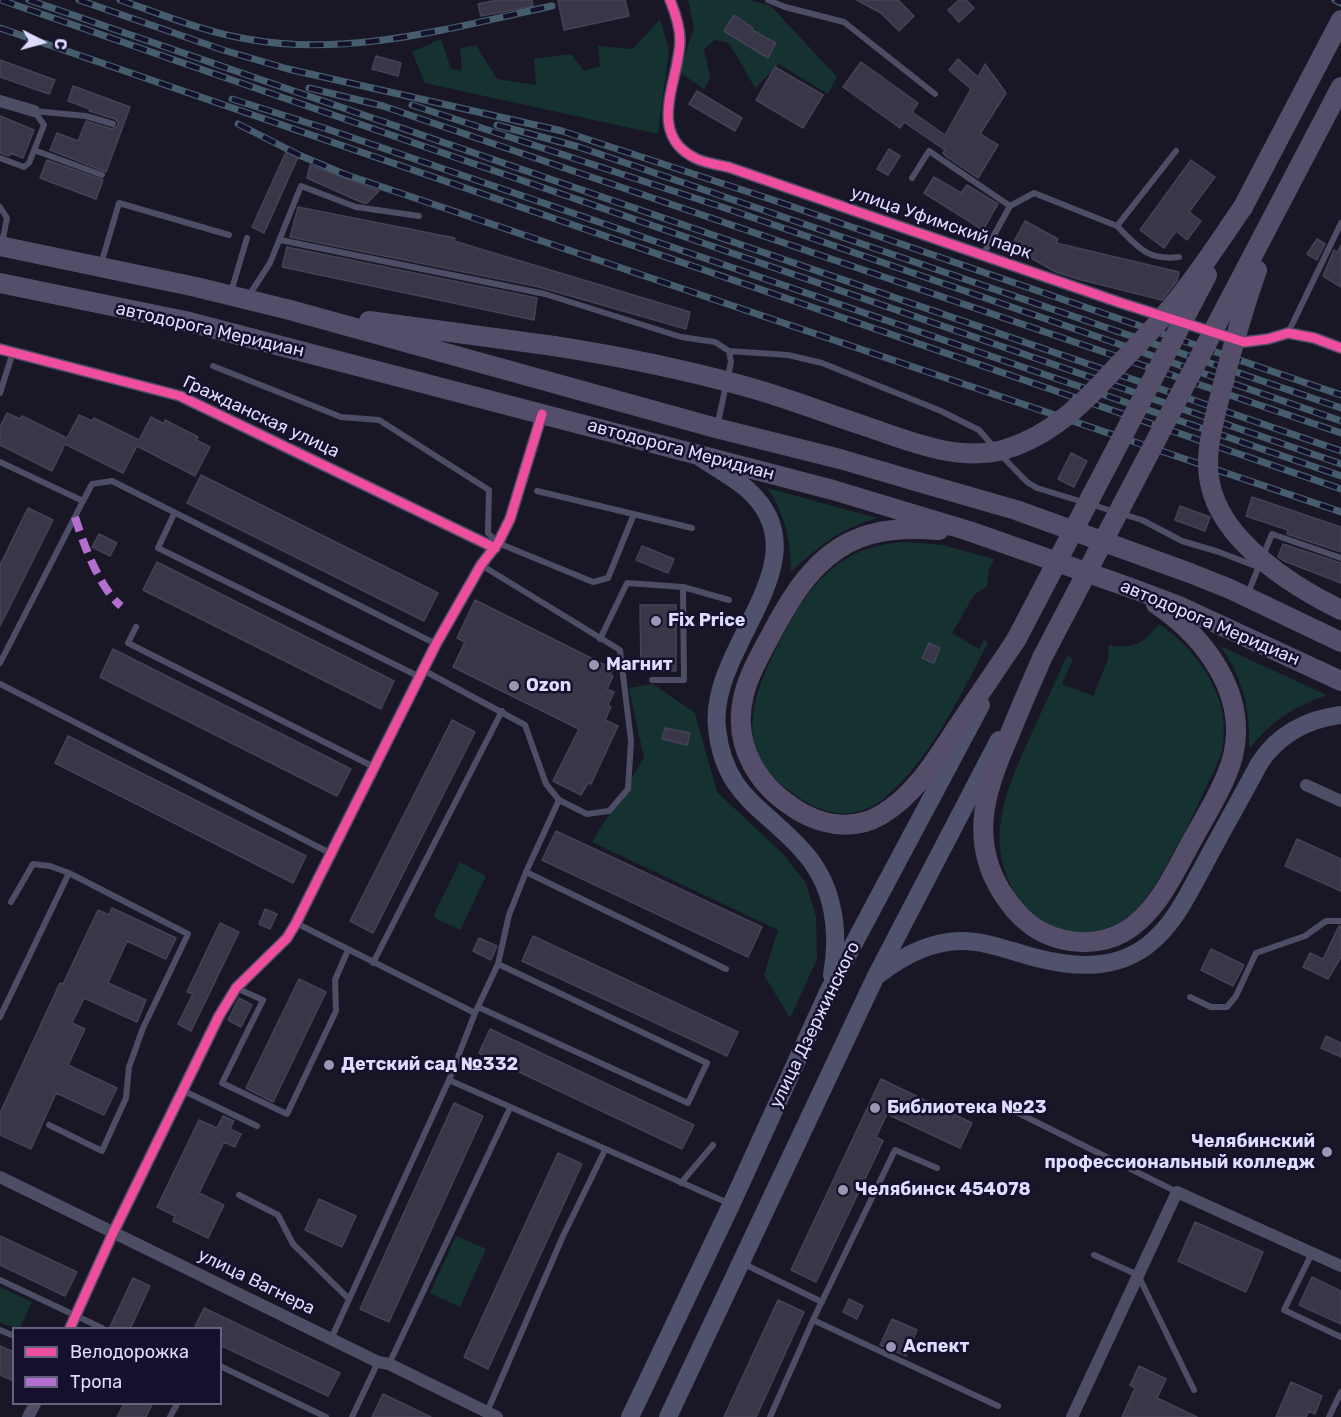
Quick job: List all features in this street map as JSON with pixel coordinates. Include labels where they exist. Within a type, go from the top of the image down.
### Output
[{"type":"main road","points":[[969,531],[910,528],[878,532],[852,541],[836,550],[808,575],[782,614],[751,675],[744,694],[741,714],[742,732],[753,769],[778,796],[794,808],[825,822],[849,825],[866,822],[898,803],[926,774],[1016,640],[1341,20]]},
{"type":"main road","points":[[1131,588],[1166,610],[1196,636],[1207,651],[1226,684],[1232,702],[1235,740],[1233,756],[1191,843],[1152,907],[1132,926],[1108,939],[1098,942],[1064,940],[1048,935],[1027,923],[1012,908],[998,886],[990,867],[984,842],[983,809],[990,779],[1043,656],[1341,87]]},
{"type":"main road","points":[[1281,202],[1247,296],[1214,419],[1210,446],[1209,481],[1223,515],[1258,557],[1287,581],[1341,610]]},
{"type":"main road","points":[[290,310],[620,357],[747,387],[910,441],[966,453],[997,451],[1020,444],[1052,427],[1096,389],[1173,305],[1243,207]]},
{"type":"main road","name":"автодорога Меридиан","points":[[1,247],[290,310],[716,428],[840,459],[1016,510],[1138,553],[1246,597],[1341,642]]},
{"type":"main road","name":"автодорога Меридиан","points":[[0,283],[185,321],[833,490],[969,531],[1179,606],[1341,681]]},
{"type":"main road","points":[[694,454],[746,488],[761,505],[773,530],[776,548],[771,574],[726,669],[720,687],[717,706],[719,743],[723,760],[739,790],[804,852],[817,868],[825,885],[833,907],[837,939],[829,990]]},
{"type":"main road","name":"улица Дзержинского","points":[[630,1417],[731,1205],[829,990],[1016,640]]},
{"type":"main road","name":"улица Дзержинского","points":[[668,1417],[875,978],[1043,656]]},
{"type":"main road","points":[[875,978],[890,966],[916,952],[957,941],[979,943],[1070,965],[1102,965],[1128,958],[1155,939],[1179,910],[1270,748],[1299,727],[1315,720],[1341,715]]},
{"type":"street","name":"улица Уфимский парк","points":[[670,0],[680,41],[667,118],[673,137],[682,149],[697,159],[728,167],[1120,303],[1244,342],[1268,339],[1288,333],[1314,338],[1341,348]]},
{"type":"street","points":[[0,101],[34,111]]},
{"type":"street","name":"Гражданская улица","points":[[0,349],[180,396],[496,546]]},
{"type":"street","points":[[71,1327],[112,1233],[219,1016],[236,988],[287,938],[296,923],[436,644],[510,519],[542,414]]},
{"type":"street","points":[[1306,785],[1341,801]]},
{"type":"street","name":"улица Вагнера","points":[[0,1178],[331,1339],[492,1414]]},
{"type":"street","points":[[1072,1417],[1177,1192],[1341,1266]]},
{"type":"lane","points":[[768,0],[785,7],[844,22],[935,94]]},
{"type":"lane","points":[[34,111],[86,116],[113,124]]},
{"type":"lane","points":[[0,158],[24,167],[29,163],[44,125],[34,111]]},
{"type":"lane","points":[[34,150],[102,175]]},
{"type":"lane","points":[[912,178],[929,151],[1010,206]]},
{"type":"lane","points":[[1117,226],[1176,151]]},
{"type":"lane","points":[[238,298],[270,264],[301,186],[356,207],[419,216]]},
{"type":"lane","points":[[983,255],[1010,206],[1034,193],[1117,226],[1141,251],[1156,258],[1179,257]]},
{"type":"lane","points":[[100,267],[119,203],[229,235]]},
{"type":"lane","points":[[0,207],[7,218],[1,247]]},
{"type":"lane","points":[[1288,333],[1341,223]]},
{"type":"lane","points":[[238,298],[247,238]]},
{"type":"lane","points":[[280,240],[545,294],[681,337],[715,342],[729,351],[788,355],[822,363],[941,411],[979,430],[1017,473],[1037,488],[1142,520],[1182,541],[1220,552],[1258,567]]},
{"type":"lane","points":[[716,428],[731,362],[729,351]]},
{"type":"lane","points":[[0,393],[13,352]]},
{"type":"lane","points":[[213,366],[341,417],[378,420],[489,490],[488,533],[496,546],[593,582],[608,578],[634,514]]},
{"type":"lane","points":[[0,462],[83,501]]},
{"type":"lane","points":[[0,663],[92,484],[112,481],[436,644]]},
{"type":"lane","points":[[537,491],[692,528]]},
{"type":"lane","points":[[174,514],[158,548],[525,724],[546,784],[558,800],[587,814],[609,811],[628,789],[631,741],[620,650],[482,566]]},
{"type":"lane","points":[[1246,597],[1272,534],[1341,558]]},
{"type":"lane","points":[[600,639],[627,583],[683,587],[729,600]]},
{"type":"lane","points":[[652,680],[684,680],[683,587]]},
{"type":"lane","points":[[136,627],[128,643],[374,767]]},
{"type":"lane","points":[[0,684],[330,853]]},
{"type":"lane","points":[[374,963],[502,711]]},
{"type":"lane","points":[[331,1339],[449,1080],[498,964],[509,915],[558,800]]},
{"type":"lane","points":[[11,902],[33,864],[50,866],[69,873],[188,934],[144,1028],[129,1067],[126,1098],[102,1151],[49,1125]]},
{"type":"lane","points":[[526,872],[726,969]]},
{"type":"lane","points":[[0,1017],[69,873]]},
{"type":"lane","points":[[1190,997],[1211,1007],[1227,1006],[1236,996],[1256,953],[1305,936],[1326,921],[1341,921]]},
{"type":"lane","points":[[296,923],[374,963],[688,1103],[707,1063],[498,964]]},
{"type":"lane","points":[[236,988],[263,1000],[222,1083],[287,1114],[336,1011],[334,980],[348,950]]},
{"type":"lane","points":[[449,1080],[731,1205]]},
{"type":"lane","points":[[182,1090],[257,1126]]},
{"type":"lane","points":[[1006,1107],[1177,1192]]},
{"type":"lane","points":[[352,1417],[383,1363],[510,1108]]},
{"type":"lane","points":[[681,1183],[713,1144]]},
{"type":"lane","points":[[492,1414],[563,1236],[605,1150]]},
{"type":"lane","points":[[770,1417],[813,1320],[895,1150],[937,1168]]},
{"type":"lane","points":[[239,1195],[279,1215],[294,1244],[349,1299]]},
{"type":"lane","points":[[1313,1253],[1284,1310],[1341,1337]]},
{"type":"lane","points":[[1094,1255],[1138,1275],[1194,1390]]},
{"type":"lane","points":[[741,1262],[822,1302]]},
{"type":"lane","points":[[0,1280],[100,1327]]},
{"type":"lane","points":[[813,1320],[998,1406]]},
{"type":"lane","points":[[222,1367],[326,1417]]},
{"type":"lane","points":[[1329,1417],[1341,1392]]},
{"type":"green space","points":[[688,0],[749,0],[771,6],[837,77],[828,94],[779,64],[755,88],[729,43],[715,40],[704,49],[710,79],[704,89],[679,72],[694,28]]},
{"type":"green space","points":[[660,19],[669,50],[658,134],[425,83],[412,52],[441,39],[451,69],[462,70],[460,48],[476,45],[497,79],[536,85],[534,59],[571,54],[584,71],[600,66],[598,46],[633,49]]},
{"type":"green space","points":[[767,488],[877,518],[852,527],[831,539],[791,572],[790,549],[783,517]]},
{"type":"green space","points":[[907,542],[942,545],[994,559],[989,570],[987,586],[974,595],[952,633],[979,649],[984,640],[988,643],[942,727],[915,766],[899,784],[882,800],[867,809],[851,813],[826,811],[805,802],[787,789],[771,774],[760,758],[754,741],[752,724],[759,688],[786,629],[811,591],[825,575],[841,562],[860,552],[882,545]]},
{"type":"green space","points":[[1159,624],[1187,647],[1209,678],[1222,712],[1224,731],[1221,754],[1193,816],[1164,870],[1135,911],[1115,926],[1098,932],[1061,929],[1040,919],[1025,907],[1011,886],[1003,867],[1000,828],[1008,790],[1067,656],[1073,659],[1062,684],[1093,696],[1108,659],[1109,645],[1137,644]]},
{"type":"green space","points":[[1221,647],[1327,695],[1304,704],[1276,721],[1251,747],[1249,746],[1244,694],[1235,670]]},
{"type":"green space","points":[[653,684],[695,713],[717,792],[782,853],[806,883],[816,917],[817,959],[790,1018],[764,975],[778,930],[592,842],[644,758],[629,688]]},
{"type":"green space","points":[[460,862],[486,876],[460,930],[433,917]]},
{"type":"green space","points":[[456,1236],[486,1249],[460,1307],[430,1293]]},
{"type":"green space","points":[[0,1287],[32,1302],[20,1327],[12,1327],[0,1322]]},
{"type":"building","points":[[497,0],[532,0],[533,6],[481,16],[478,4]]},
{"type":"building","points":[[558,0],[625,0],[629,16],[564,30]]},
{"type":"building","points":[[857,0],[898,0],[914,16],[899,31],[881,13]]},
{"type":"building","points":[[959,0],[966,0],[974,8],[959,22],[948,10]]},
{"type":"building","points":[[734,15],[753,28],[752,30],[776,43],[768,58],[724,31]]},
{"type":"building","points":[[376,56],[401,63],[398,76],[372,69]]},
{"type":"building","points":[[958,59],[978,77],[985,64],[1006,93],[980,134],[998,145],[978,178],[947,157],[943,153],[945,150],[904,122],[900,128],[843,87],[861,62],[918,103],[912,112],[945,135],[971,89],[949,70]]},
{"type":"building","points":[[0,60],[55,80],[49,94],[0,77]]},
{"type":"building","points":[[775,67],[823,95],[803,128],[756,100]]},
{"type":"building","points":[[73,86],[130,107],[106,172],[50,150],[57,133],[78,141],[86,121],[112,129],[118,126],[115,119],[89,111],[90,109],[68,101]]},
{"type":"building","points":[[697,91],[742,118],[735,131],[689,104]]},
{"type":"building","points":[[0,116],[34,130],[23,158],[10,153],[9,156],[0,153]]},
{"type":"building","points":[[889,149],[900,156],[888,175],[877,169]]},
{"type":"building","points":[[286,152],[298,157],[264,233],[252,227]]},
{"type":"building","points":[[47,160],[103,180],[96,199],[40,178]]},
{"type":"building","points":[[1191,160],[1215,177],[1189,212],[1201,221],[1187,240],[1176,231],[1164,248],[1140,230]]},
{"type":"building","points":[[310,165],[379,191],[367,203],[363,203],[307,178]]},
{"type":"building","points":[[934,177],[961,193],[967,185],[998,204],[983,230],[924,193]]},
{"type":"building","points":[[298,207],[455,238],[454,241],[690,312],[686,329],[539,287],[290,237]]},
{"type":"building","points":[[1025,221],[1058,239],[1056,243],[1179,272],[1177,281],[1162,300],[1056,272],[1011,247]]},
{"type":"building","points":[[1317,239],[1325,244],[1317,260],[1307,254]]},
{"type":"building","points":[[1341,245],[1341,287],[1323,276],[1334,250],[1337,252]]},
{"type":"building","points":[[287,247],[537,298],[534,320],[282,267]]},
{"type":"building","points":[[7,413],[20,419],[22,416],[67,438],[79,415],[92,421],[94,418],[139,440],[151,417],[164,424],[165,420],[198,437],[196,440],[210,447],[195,476],[137,446],[123,473],[65,444],[52,471],[0,445],[0,427]]},
{"type":"building","points":[[1071,453],[1087,461],[1074,487],[1058,479]]},
{"type":"building","points":[[201,475],[438,593],[424,621],[187,503]]},
{"type":"building","points":[[1252,497],[1341,527],[1341,552],[1287,534],[1288,530],[1246,516]]},
{"type":"building","points":[[1180,506],[1210,517],[1205,531],[1175,520]]},
{"type":"building","points":[[28,508],[53,520],[0,626],[0,565]]},
{"type":"building","points":[[99,534],[117,543],[110,556],[92,547]]},
{"type":"building","points":[[1283,544],[1341,563],[1341,583],[1278,557]]},
{"type":"building","points":[[642,546],[674,559],[668,573],[636,560]]},
{"type":"building","points":[[157,562],[394,681],[381,709],[143,590]]},
{"type":"building","points":[[475,600],[613,669],[610,675],[613,676],[607,689],[614,692],[605,720],[618,726],[591,784],[588,783],[581,795],[553,781],[579,729],[453,667],[465,642],[457,638]]},
{"type":"building","points":[[640,605],[676,605],[676,671],[641,671]]},
{"type":"building","points":[[929,643],[940,648],[934,663],[922,658]]},
{"type":"building","points":[[113,649],[351,769],[337,796],[100,677]]},
{"type":"building","points":[[452,720],[475,732],[373,933],[350,921]]},
{"type":"building","points":[[665,728],[690,733],[687,745],[662,739]]},
{"type":"building","points":[[68,736],[306,856],[293,883],[55,763]]},
{"type":"building","points":[[556,831],[762,927],[748,957],[542,860]]},
{"type":"building","points":[[1297,839],[1341,859],[1341,891],[1285,866]]},
{"type":"building","points":[[112,908],[176,938],[166,959],[127,941],[108,983],[146,1000],[137,1022],[84,998],[72,1023],[85,1029],[68,1065],[117,1088],[104,1115],[56,1093],[31,1149],[0,1135],[0,1113],[60,983],[63,984],[98,910],[109,915]]},
{"type":"building","points":[[265,909],[277,914],[270,929],[259,924]]},
{"type":"building","points":[[220,923],[239,932],[191,1031],[178,1024],[193,994],[187,992]]},
{"type":"building","points":[[1341,926],[1341,957],[1328,979],[1303,967],[1310,953],[1323,959]]},
{"type":"building","points":[[533,936],[738,1032],[727,1056],[522,961]]},
{"type":"building","points":[[479,938],[497,946],[491,960],[473,951]]},
{"type":"building","points":[[1211,949],[1244,965],[1233,986],[1201,970]]},
{"type":"building","points":[[299,979],[326,992],[273,1102],[246,1088]]},
{"type":"building","points":[[239,998],[252,1005],[241,1027],[228,1020]]},
{"type":"building","points":[[490,1029],[694,1125],[682,1149],[479,1053]]},
{"type":"building","points":[[1326,1036],[1341,1043],[1341,1057],[1321,1048]]},
{"type":"building","points":[[881,1079],[972,1123],[960,1148],[887,1114],[876,1137],[883,1141],[816,1282],[791,1270]]},
{"type":"building","points":[[454,1103],[483,1116],[389,1322],[360,1309]]},
{"type":"building","points":[[223,1116],[234,1121],[230,1129],[241,1134],[235,1147],[224,1142],[199,1193],[224,1205],[208,1238],[173,1221],[175,1216],[157,1207],[199,1120],[217,1128]]},
{"type":"building","points":[[558,1153],[582,1164],[488,1369],[464,1357]]},
{"type":"building","points":[[319,1199],[356,1216],[342,1247],[305,1230]]},
{"type":"building","points":[[1195,1222],[1263,1252],[1246,1292],[1178,1261]]},
{"type":"building","points":[[0,1236],[77,1272],[65,1296],[0,1265]]},
{"type":"building","points":[[1312,1277],[1341,1291],[1341,1324],[1299,1305]]},
{"type":"building","points":[[133,1278],[150,1286],[131,1327],[110,1327]]},
{"type":"building","points":[[849,1299],[863,1306],[857,1319],[843,1312]]},
{"type":"building","points":[[778,1300],[804,1312],[756,1417],[724,1417]]},
{"type":"building","points":[[204,1308],[340,1373],[328,1396],[222,1346],[222,1327],[195,1327]]},
{"type":"building","points":[[892,1319],[917,1330],[906,1356],[880,1345]]},
{"type":"building","points":[[0,1346],[12,1351],[12,1380],[0,1375]]},
{"type":"building","points":[[1139,1366],[1166,1379],[1157,1398],[1197,1417],[1122,1417],[1135,1388],[1130,1385]]},
{"type":"building","points":[[1291,1382],[1322,1396],[1315,1414],[1309,1411],[1306,1417],[1276,1417]]},
{"type":"building","points":[[383,1394],[431,1417],[372,1417]]},
{"type":"building","points":[[123,1405],[152,1405],[146,1417],[117,1417]]},
{"type":"railway","points":[[1,0],[1341,464]]},
{"type":"railway","points":[[29,0],[1341,451]]},
{"type":"railway","points":[[79,0],[223,50],[288,69],[562,131],[776,201],[1341,395]]},
{"type":"railway","points":[[120,0],[231,36],[285,44],[324,45],[401,38],[552,6]]},
{"type":"railway","points":[[1335,0],[1341,3]]},
{"type":"railway","points":[[0,28],[1341,489]]},
{"type":"railway","points":[[309,88],[383,106],[1341,433]]},
{"type":"railway","points":[[232,99],[327,129],[1341,476]]},
{"type":"railway","points":[[412,105],[725,208],[1341,421]]},
{"type":"railway","points":[[238,124],[299,155],[344,174],[1341,512]]},
{"type":"railway","points":[[497,125],[579,147],[1341,408]]},
{"type":"marked path","points":[[75,517],[99,577],[121,606]]},
{"type":"cycle path","points":[[670,0],[677,20],[680,41],[671,90],[669,122],[672,136],[681,149],[697,159],[728,167],[1121,303],[1244,342],[1268,339],[1288,333],[1314,338],[1341,348]]},
{"type":"cycle path","points":[[0,349],[180,396],[495,548]]},
{"type":"cycle path","points":[[70,1327],[113,1233],[219,1016],[236,988],[287,938],[296,923],[436,644],[481,565],[498,543],[510,519],[542,414]]},
{"type":"place","name":"Fix Price","points":[[656,621]]},
{"type":"place","name":"Магнит","points":[[594,665]]},
{"type":"place","name":"Ozon","points":[[514,686]]},
{"type":"place","name":"Детский cад №332","points":[[329,1065]]},
{"type":"place","name":"Библиотека №23","points":[[875,1108]]},
{"type":"place","name":"Челябинский профессиональный колледж","points":[[1327,1152]]},
{"type":"place","name":"Челябинск 454078","points":[[843,1190]]},
{"type":"place","name":"Аспект","points":[[891,1347]]}]
